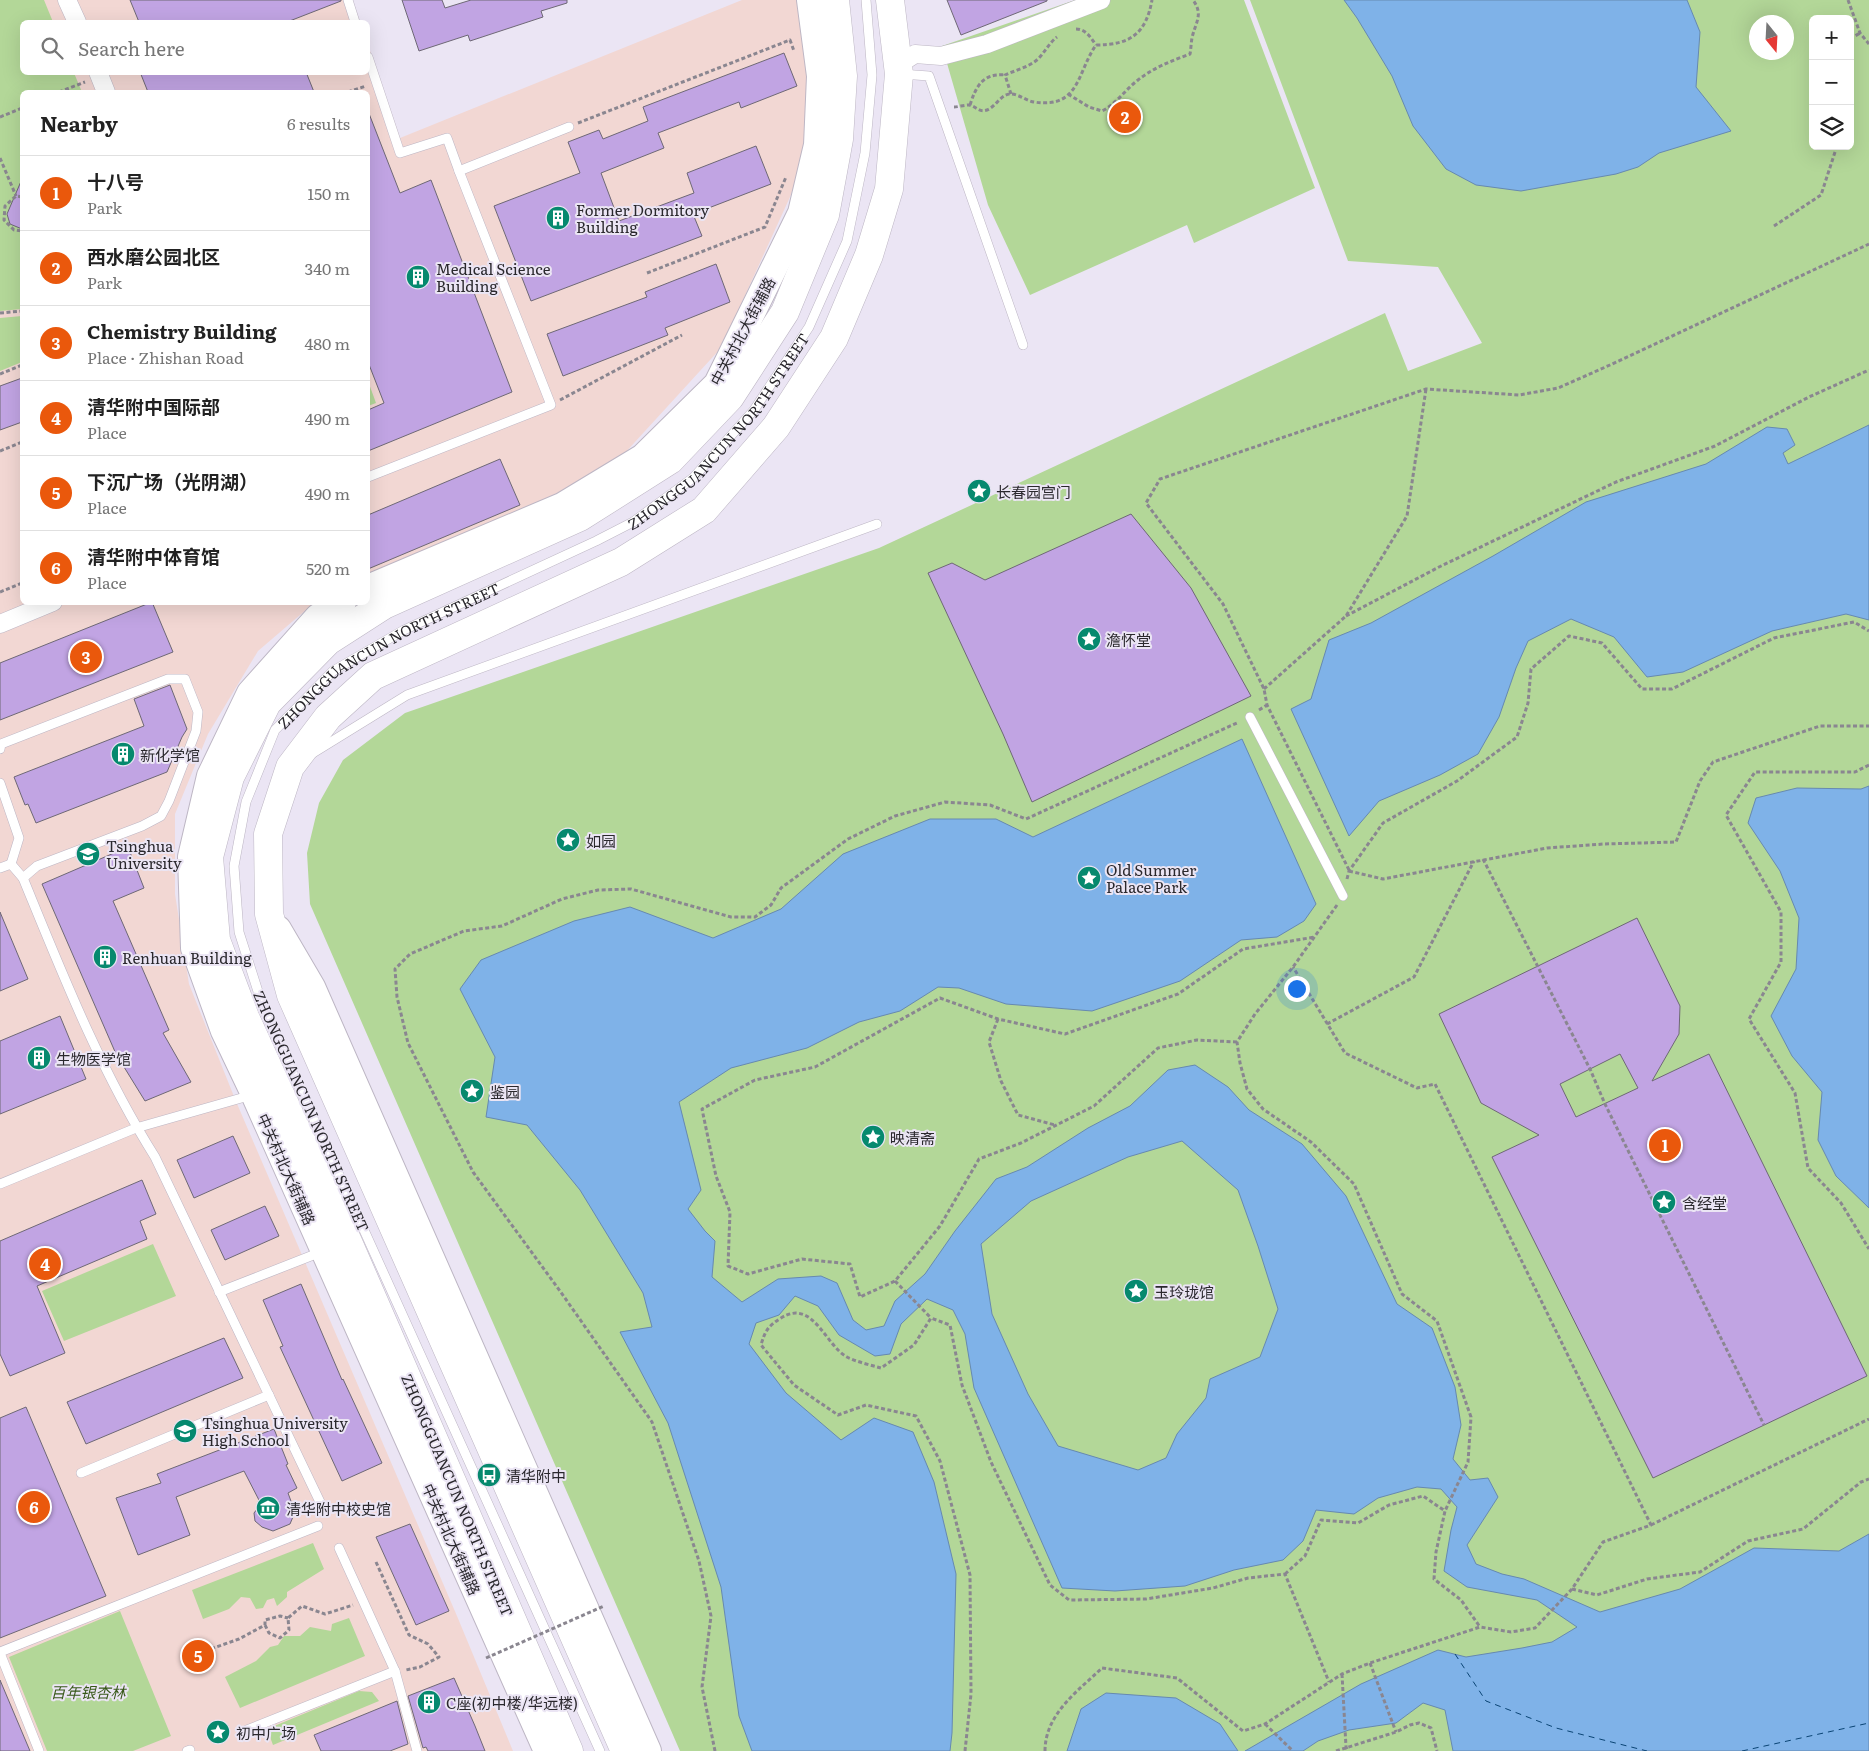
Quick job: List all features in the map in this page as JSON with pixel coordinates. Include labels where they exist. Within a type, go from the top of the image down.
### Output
[{"type":"main road","name":"ZHONGGUANCUN NORTH STREET","points":[[569,1751],[336,1247],[216,940],[209,857],[230,777],[267,703],[319,620],[384,606],[580,517],[670,460],[730,397],[785,312],[825,215],[839,138],[843,76],[835,0]]},
{"type":"main road","name":"ZHONGGUANCUN NORTH STREET","points":[[625,1751],[291,996],[269,914],[268,834],[290,767],[328,717],[373,676],[621,562],[704,510],[776,427],[834,338],[869,255],[889,189],[898,70],[885,2]]},
{"type":"street","points":[[67,0],[75,20]]},
{"type":"street","name":"中关村北大街辅路","points":[[370,587],[562,506],[643,457],[717,384],[801,213],[817,145],[820,86],[810,0]]},
{"type":"street","points":[[898,70],[915,54],[941,56],[987,44],[1101,0]]},
{"type":"street","points":[[99,75],[105,90]]},
{"type":"street","points":[[0,624],[46,605]]},
{"type":"street","name":"中关村北大街辅路","points":[[339,605],[319,620],[250,693],[210,776],[191,857],[194,948],[224,1031],[254,1094],[336,1247],[547,1751]]},
{"type":"street","points":[[269,914],[312,987],[648,1751]]},
{"type":"lane","points":[[348,0],[354,20]]},
{"type":"lane","name":"ZHONGGUANCUN NORTH STREET","points":[[600,1751],[263,1007],[239,932],[234,866],[246,802],[276,730],[333,671],[404,630],[633,522],[693,478],[754,410],[809,327],[846,241],[865,153],[872,76],[885,2]]},
{"type":"lane","points":[[370,64],[400,153],[447,138],[551,405],[370,475]]},
{"type":"lane","points":[[898,70],[930,76],[1023,345]]},
{"type":"lane","points":[[459,171],[569,127]]},
{"type":"lane","points":[[290,767],[408,695],[877,524]]},
{"type":"lane","points":[[0,749],[1,744],[168,679],[185,680],[198,712],[196,731],[169,801],[161,816],[142,826],[37,866],[23,878]]},
{"type":"lane","points":[[1250,717],[1343,896]]},
{"type":"lane","points":[[0,783],[19,838],[11,864]]},
{"type":"lane","points":[[11,864],[23,878],[82,1019],[136,1128],[155,1157],[320,1502]]},
{"type":"lane","points":[[0,868],[11,864]]},
{"type":"lane","points":[[0,1184],[136,1128],[254,1094]]},
{"type":"lane","points":[[219,1292],[336,1247]]},
{"type":"lane","points":[[81,1473],[269,1395]]},
{"type":"lane","points":[[39,1751],[0,1653],[318,1526]]},
{"type":"lane","points":[[338,1548],[396,1672],[417,1751]]},
{"type":"lane","points":[[247,1730],[396,1672]]},
{"type":"path","points":[[1096,45],[1119,43],[1133,38],[1143,27],[1150,13],[1152,0]]},
{"type":"path","points":[[1068,94],[1078,102],[1102,111],[1110,107],[1139,79],[1158,66],[1190,54],[1192,37],[1198,22],[1197,6],[1192,0]]},
{"type":"path","points":[[1848,0],[1860,33],[1869,44]]},
{"type":"path","points":[[1071,29],[1081,29],[1096,45]]},
{"type":"path","points":[[1854,37],[1860,33]]},
{"type":"path","points":[[970,105],[974,91],[982,81],[994,74],[1005,75],[1027,67],[1039,58],[1049,43],[1060,34]]},
{"type":"path","points":[[569,127],[790,40],[796,57]]},
{"type":"path","points":[[940,107],[970,105],[980,111],[988,110],[1004,95],[1011,94],[1033,102],[1055,102],[1077,86],[1096,45]]},
{"type":"path","points":[[63,90],[97,75]]},
{"type":"path","points":[[1005,75],[1011,94]]},
{"type":"path","points":[[354,90],[376,82]]},
{"type":"path","points":[[0,117],[20,109]]},
{"type":"path","points":[[1774,226],[1821,194],[1836,150]]},
{"type":"path","points":[[0,158],[16,196]]},
{"type":"path","points":[[647,273],[765,227],[788,172]]},
{"type":"path","points":[[16,196],[20,197]]},
{"type":"path","points":[[16,196],[5,206],[4,220],[14,230],[20,231]]},
{"type":"path","points":[[1349,871],[1267,705],[1264,689],[1223,604],[1146,503],[1160,479],[1426,389],[1519,395],[1558,388],[1869,244]]},
{"type":"path","points":[[0,313],[20,311]]},
{"type":"path","points":[[551,405],[682,335]]},
{"type":"path","points":[[0,374],[20,366]]},
{"type":"path","points":[[1264,689],[1346,616],[1440,567],[1616,482],[1715,446],[1809,397],[1869,370]]},
{"type":"path","points":[[1346,616],[1407,516],[1426,389]]},
{"type":"path","points":[[0,451],[20,443]]},
{"type":"path","points":[[0,592],[20,584]]},
{"type":"path","points":[[1480,1627],[1461,1600],[1434,1579],[1436,1552],[1445,1511],[1468,1462],[1471,1417],[1437,1321],[1402,1294],[1354,1184],[1311,1142],[1263,1108],[1247,1089],[1237,1042],[1255,1014],[1293,967],[1343,896],[1349,871],[1384,823],[1457,781],[1517,737],[1528,704],[1531,669],[1569,636],[1602,643],[1642,689],[1672,690],[1774,638],[1854,622],[1869,631]]},
{"type":"path","points":[[715,1751],[702,1687],[711,1616],[699,1560],[652,1422],[560,1291],[472,1172],[408,1043],[397,997],[395,969],[410,954],[464,931],[502,926],[562,899],[598,890],[631,889],[731,917],[755,917],[771,905],[782,888],[848,839],[895,816],[945,802],[990,805],[1026,819],[1250,717],[1267,705]]},
{"type":"path","points":[[1349,871],[1383,879],[1474,860],[1547,848],[1676,842],[1700,781],[1713,762],[1820,726],[1869,726]]},
{"type":"path","points":[[1869,765],[1855,772],[1755,772],[1726,815],[1781,912],[1781,962],[1748,1019],[1795,1093],[1808,1168],[1841,1203],[1869,1249]]},
{"type":"path","points":[[1483,859],[1590,1069],[1604,1104],[1764,1425]]},
{"type":"path","points":[[1327,1024],[1414,977],[1474,860]]},
{"type":"path","points":[[1237,1042],[1197,1040],[1158,1048],[1094,1106],[1021,1143],[979,1159],[940,1226],[895,1281],[860,1297],[850,1264],[802,1259],[748,1274],[728,1266],[730,1212],[716,1176],[702,1109],[755,1080],[815,1067],[940,998],[998,1019],[1065,1034],[1178,994],[1243,949],[1315,937]]},
{"type":"path","points":[[1293,967],[1345,1053],[1417,1088],[1435,1084],[1651,1525]]},
{"type":"path","points":[[998,1019],[989,1042],[1001,1081],[1018,1114],[1056,1125]]},
{"type":"path","points":[[895,1281],[931,1318],[950,1325],[962,1385],[991,1462],[1050,1585],[1069,1600],[1146,1599],[1213,1588],[1248,1578],[1285,1574],[1305,1556],[1321,1520],[1358,1523],[1389,1505],[1423,1496],[1445,1511]]},
{"type":"path","points":[[931,1318],[914,1344],[881,1368],[846,1357],[815,1322],[802,1314],[788,1314],[774,1322],[765,1331],[761,1345],[794,1385],[838,1415],[866,1405],[916,1416],[940,1461],[970,1575],[971,1694],[965,1751]]},
{"type":"path","points":[[1045,1751],[1045,1741],[1057,1711],[1102,1668],[1178,1678],[1243,1731],[1266,1724],[1342,1674],[1370,1663],[1480,1627],[1511,1632],[1535,1628],[1572,1589],[1603,1542],[1651,1525],[1869,1419]]},
{"type":"path","points":[[1572,1589],[1598,1596],[1647,1579],[1700,1572],[1748,1541],[1803,1529],[1861,1482],[1869,1479]]},
{"type":"path","points":[[376,1562],[409,1635],[428,1644],[439,1656],[420,1667],[396,1672]]},
{"type":"path","points":[[1285,1574],[1329,1682]]},
{"type":"path","points":[[288,1618],[302,1606],[325,1614],[363,1601]]},
{"type":"path","points":[[486,1658],[604,1606]]},
{"type":"path","points":[[206,1650],[239,1639],[265,1625],[266,1620],[280,1616],[288,1618]]},
{"type":"path","points":[[265,1625],[269,1633],[280,1638],[290,1630],[288,1618]]},
{"type":"path","points":[[1370,1663],[1396,1732]]},
{"type":"path","points":[[1342,1674],[1346,1747],[1348,1751]]},
{"type":"path","points":[[1336,1751],[1419,1723],[1431,1728],[1437,1751]]},
{"type":"path","points":[[1266,1724],[1294,1751]]},
{"type":"shaded area","name":"Tsinghua University","points":[[0,0],[352,0],[359,20],[20,20],[20,75],[370,75],[370,51],[400,138],[742,0],[799,0],[814,63],[809,142],[790,197],[721,348],[613,466],[500,525],[370,575],[370,90],[20,90],[20,605],[312,605],[258,651],[208,734],[175,814],[175,894],[189,984],[235,1099],[513,1751],[0,1751]]},
{"type":"green space","points":[[0,0],[44,0],[52,20],[20,20],[20,75],[75,75],[81,90],[20,90],[20,309],[0,311]]},
{"type":"green space","points":[[1075,0],[1244,0],[1315,188],[1194,243],[1187,225],[1030,295],[988,205],[942,46]]},
{"type":"green space","name":"Old Summer Palace Park","points":[[1250,0],[1869,0],[1869,1751],[680,1751],[310,904],[307,853],[319,803],[343,760],[405,713],[879,548],[1385,313],[1408,371],[1482,343],[1438,267],[1348,261]]},
{"type":"green space","points":[[20,316],[20,363],[0,371],[0,318]]},
{"type":"green space","points":[[370,386],[376,403],[370,405]]},
{"type":"green space","points":[[153,1244],[176,1296],[64,1341],[42,1291]]},
{"type":"green space","points":[[313,1543],[324,1569],[287,1592],[287,1597],[277,1606],[274,1598],[267,1600],[263,1608],[256,1609],[250,1598],[241,1597],[229,1609],[203,1619],[192,1590]]},
{"type":"green space","name":"百年银杏林","points":[[120,1611],[171,1736],[133,1751],[47,1751],[9,1657]]},
{"type":"green space","points":[[349,1618],[365,1656],[240,1708],[225,1677],[256,1661],[270,1647],[278,1645],[284,1636],[300,1636],[310,1627],[331,1631],[332,1624]]},
{"type":"green space","points":[[359,1691],[372,1692],[379,1701],[273,1745],[267,1729]]},
{"type":"water","points":[[1344,0],[1687,0],[1700,32],[1696,87],[1731,131],[1659,153],[1638,167],[1616,174],[1521,191],[1476,185],[1446,169],[1413,126],[1392,76]]},
{"type":"water","points":[[1869,425],[1869,620],[1846,614],[1772,631],[1683,672],[1647,677],[1614,637],[1571,619],[1528,641],[1516,668],[1499,717],[1478,754],[1440,775],[1379,801],[1349,836],[1291,709],[1311,699],[1329,640],[1371,623],[1586,502],[1706,464],[1767,427],[1787,429],[1795,445],[1783,453],[1788,464]]},
{"type":"water","points":[[1242,739],[1316,904],[1304,921],[1277,937],[1241,940],[1180,981],[1092,1011],[1006,1004],[959,988],[938,987],[900,1011],[859,1022],[807,1048],[731,1068],[679,1102],[701,1190],[688,1209],[715,1241],[712,1277],[742,1302],[778,1279],[821,1276],[837,1283],[853,1320],[866,1330],[884,1326],[895,1301],[925,1274],[955,1231],[996,1179],[1027,1167],[1088,1128],[1130,1106],[1168,1070],[1195,1065],[1228,1087],[1249,1110],[1302,1144],[1346,1196],[1397,1304],[1432,1328],[1455,1387],[1461,1425],[1453,1459],[1470,1480],[1488,1478],[1498,1497],[1467,1545],[1476,1564],[1502,1574],[1524,1579],[1600,1612],[1680,1589],[1754,1548],[1839,1551],[1869,1534],[1869,1751],[1453,1751],[1445,1710],[1423,1703],[1396,1723],[1349,1730],[1318,1741],[1303,1751],[1245,1751],[1361,1684],[1438,1650],[1466,1657],[1522,1648],[1552,1642],[1577,1627],[1537,1600],[1467,1587],[1444,1571],[1457,1507],[1441,1489],[1417,1487],[1378,1498],[1354,1514],[1316,1510],[1303,1541],[1283,1560],[1234,1570],[1185,1586],[1115,1591],[1062,1588],[974,1388],[965,1334],[953,1310],[927,1299],[901,1324],[890,1354],[875,1356],[839,1335],[818,1306],[795,1296],[779,1315],[756,1323],[749,1344],[786,1393],[841,1440],[874,1418],[913,1432],[934,1482],[956,1574],[952,1733],[950,1751],[752,1751],[739,1716],[721,1587],[668,1423],[620,1332],[652,1327],[643,1293],[580,1190],[527,1125],[486,1117],[495,1057],[460,989],[481,960],[574,921],[630,907],[713,938],[781,909],[843,854],[930,819],[996,819],[1033,837]],"holes":[[[1182,1141],[1238,1190],[1278,1309],[1260,1357],[1210,1379],[1206,1398],[1177,1434],[1166,1458],[1138,1470],[1058,1446],[1028,1394],[992,1314],[981,1244],[1031,1201],[1128,1157]]]},
{"type":"water","points":[[1869,786],[1869,1208],[1836,1176],[1818,1140],[1822,1092],[1792,1056],[1771,1016],[1796,969],[1799,918],[1780,871],[1748,823],[1756,798],[1797,788],[1861,789]]},
{"type":"water","points":[[1106,1693],[1176,1698],[1220,1724],[1238,1751],[1067,1751],[1081,1709]]},
{"type":"building","points":[[130,0],[341,0],[292,20],[138,20]]},
{"type":"building","points":[[402,0],[442,0],[445,8],[471,0],[567,0],[567,3],[541,11],[543,17],[470,41],[468,35],[419,51]]},
{"type":"building","points":[[947,0],[1047,0],[1047,1],[961,35]]},
{"type":"building","name":"Former Dormitory Building","points":[[784,53],[797,86],[741,108],[739,102],[658,133],[664,148],[601,173],[619,221],[694,193],[687,173],[756,146],[771,184],[693,214],[702,236],[531,301],[494,206],[580,173],[568,142],[599,130],[603,139],[648,121],[643,107]]},
{"type":"building","points":[[141,75],[307,75],[313,90],[147,90]]},
{"type":"building","name":"Medical Science Building","points":[[370,116],[400,193],[431,180],[512,392],[370,450],[370,409],[384,403],[370,367]]},
{"type":"building","points":[[20,184],[20,228],[10,224],[7,214]]},
{"type":"building","points":[[716,264],[730,302],[665,328],[668,335],[563,376],[547,334],[647,297],[645,292]]},
{"type":"building","points":[[20,379],[20,423],[0,430],[0,386]]},
{"type":"building","points":[[500,459],[520,505],[370,568],[370,514]]},
{"type":"building","points":[[1131,514],[1191,588],[1251,696],[1032,802],[1003,734],[928,573],[952,563],[985,580]]},
{"type":"building","points":[[145,605],[153,605],[173,652],[0,720],[0,663]]},
{"type":"building","name":"新化学馆","points":[[170,685],[187,729],[167,772],[36,823],[28,804],[25,805],[14,777],[144,726],[134,699]]},
{"type":"building","name":"Renhuan Building","points":[[128,847],[144,888],[113,901],[169,1030],[163,1033],[191,1082],[145,1101],[116,1054],[42,884]]},
{"type":"building","points":[[0,912],[28,979],[0,991]]},
{"type":"building","points":[[1637,918],[1680,1006],[1679,1034],[1652,1081],[1709,1054],[1867,1376],[1653,1478],[1492,1157],[1539,1135],[1481,1103],[1439,1014]],"holes":[[[1620,1054],[1638,1088],[1576,1117],[1560,1084]]]},
{"type":"building","name":"生物医学馆","points":[[60,1016],[86,1079],[0,1114],[0,1041]]},
{"type":"building","points":[[233,1136],[250,1173],[194,1198],[177,1160]]},
{"type":"building","points":[[142,1180],[156,1214],[140,1221],[147,1239],[37,1286],[65,1353],[10,1376],[0,1354],[0,1241]]},
{"type":"building","points":[[265,1206],[279,1236],[225,1260],[211,1230]]},
{"type":"building","points":[[301,1284],[342,1380],[382,1463],[342,1481],[280,1347],[283,1346],[263,1300]]},
{"type":"building","points":[[224,1338],[243,1378],[86,1444],[67,1402]]},
{"type":"building","points":[[26,1407],[106,1596],[0,1638],[0,1418]]},
{"type":"building","points":[[274,1429],[288,1464],[286,1465],[297,1488],[288,1493],[295,1512],[290,1524],[273,1531],[262,1527],[255,1521],[254,1513],[261,1504],[244,1471],[176,1497],[190,1535],[138,1555],[116,1498],[161,1483],[157,1474]]},
{"type":"building","points":[[410,1524],[449,1611],[416,1625],[376,1537]]},
{"type":"building","points":[[454,1678],[485,1751],[428,1751],[426,1747],[423,1748],[408,1696]]},
{"type":"building","points":[[0,1680],[30,1751],[0,1751]]},
{"type":"building","points":[[397,1701],[408,1744],[390,1751],[321,1751],[314,1735]]},
{"type":"ferry route","points":[[1455,1654],[1486,1701],[1556,1728],[1647,1751]]},
{"type":"ferry route","points":[[1742,1751],[1869,1723]]},
{"type":"place","name":"西水磨公园北区","points":[[1125,117]]},
{"type":"place","name":"Former Dormitory Building","points":[[558,218]]},
{"type":"place","name":"Medical Science Building","points":[[418,277]]},
{"type":"place","name":"长春园宫门","points":[[979,491]]},
{"type":"place","name":"澹怀堂","points":[[1089,639]]},
{"type":"place","name":"Chemistry Building","points":[[86,657]]},
{"type":"place","name":"新化学馆","points":[[123,754]]},
{"type":"place","name":"如园","points":[[568,840]]},
{"type":"place","name":"Tsinghua University","points":[[88,854]]},
{"type":"place","name":"Old Summer Palace Park","points":[[1089,878]]},
{"type":"place","name":"Renhuan Building","points":[[105,957]]},
{"type":"place","name":"生物医学馆","points":[[39,1058]]},
{"type":"place","name":"鉴园","points":[[472,1091]]},
{"type":"place","name":"映清斋","points":[[873,1137]]},
{"type":"place","name":"十八号","points":[[1665,1145]]},
{"type":"place","name":"含经堂","points":[[1664,1202]]},
{"type":"place","name":"清华附中国际部","points":[[45,1264]]},
{"type":"place","name":"玉玲珑馆","points":[[1136,1291]]},
{"type":"place","name":"Tsinghua University High School","points":[[185,1431]]},
{"type":"place","name":"清华附中","points":[[489,1475]]},
{"type":"place","name":"清华附中体育馆","points":[[34,1507]]},
{"type":"place","name":"清华附中校史馆","points":[[268,1508]]},
{"type":"place","name":"下沉广场（光阴湖）","points":[[198,1656]]},
{"type":"place","name":"C座(初中楼/华远楼)","points":[[429,1702]]},
{"type":"place","name":"初中广场","points":[[218,1732]]}]
